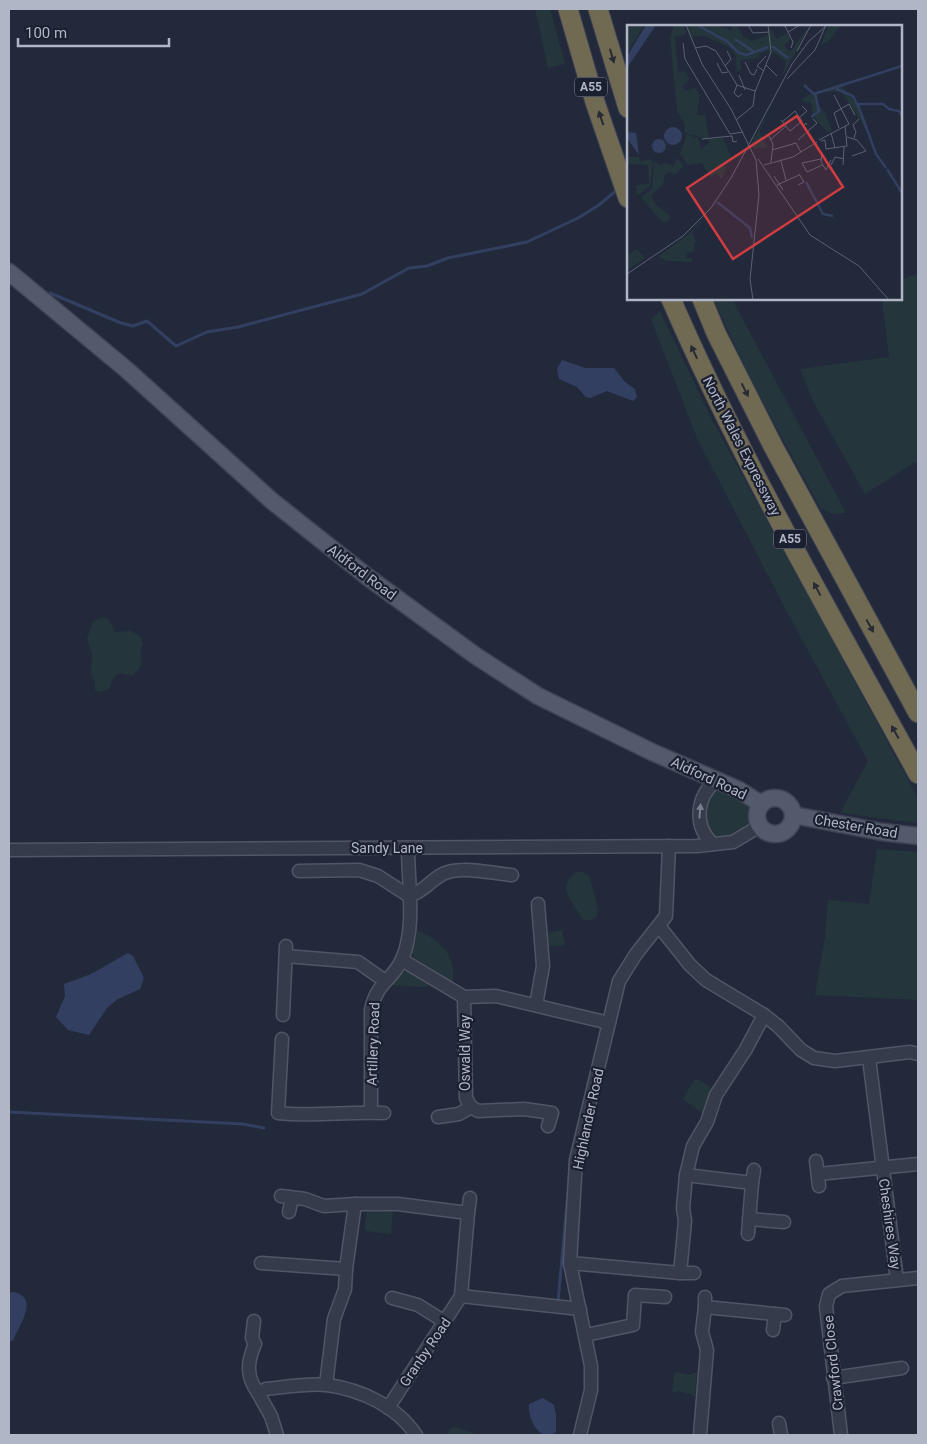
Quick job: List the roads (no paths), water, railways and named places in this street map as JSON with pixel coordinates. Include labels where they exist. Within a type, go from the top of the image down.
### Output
[{"type":"highway","name":"A55","points":[[568,9],[595,102],[627,195]]},
{"type":"highway","name":"A55","points":[[598,9],[627,105]]},
{"type":"highway","name":"North Wales Expressway","points":[[671,300],[693,350],[753,471],[918,774]]},
{"type":"highway","name":"North Wales Expressway","points":[[702,300],[716,333],[773,446],[918,713]]},
{"type":"main road","name":"Aldford Road","points":[[9,272],[127,370],[272,501],[427,621],[538,696],[652,752],[739,790],[760,804]]},
{"type":"main road","points":[[772,797],[782,799],[791,807],[793,815],[790,825],[783,832],[773,834],[760,826],[757,818],[760,804],[772,797]]},
{"type":"main road","name":"Chester Road","points":[[793,815],[882,832],[918,836]]},
{"type":"street","points":[[713,844],[701,831],[699,816],[704,793],[717,780]]},
{"type":"street","name":"Sandy Lane","points":[[9,850],[669,846],[733,842],[760,826]]},
{"type":"street","name":"Highlander Road","points":[[580,1435],[591,1390],[591,1366],[570,1264],[576,1160],[619,981],[636,954],[666,916],[669,846]]},
{"type":"street","name":"Artillery Road","points":[[371,1112],[371,1010],[374,996],[402,960],[408,942],[408,848]]},
{"type":"street","points":[[299,871],[359,870],[378,876],[409,896],[420,893],[442,874],[451,871],[490,871],[512,875]]},
{"type":"street","points":[[536,1005],[543,966],[538,904]]},
{"type":"street","points":[[659,926],[690,965],[706,980],[745,1001],[778,1026],[801,1050],[814,1058],[835,1061],[910,1052],[918,1054]]},
{"type":"street","points":[[283,1015],[286,951],[358,962],[385,981]]},
{"type":"street","points":[[402,960],[464,997],[496,996],[609,1023]]},
{"type":"street","name":"Oswald Way","points":[[464,997],[466,1098],[471,1107],[478,1111],[524,1109],[552,1114]]},
{"type":"street","points":[[680,1273],[685,1221],[683,1208],[686,1175],[693,1146],[707,1122],[716,1095],[746,1049],[764,1015]]},
{"type":"street","points":[[282,1039],[277,1119],[384,1112]]},
{"type":"street","name":"Cheshires Way","points":[[869,1058],[897,1280]]},
{"type":"street","name":"Oswald Way","points":[[438,1117],[459,1114],[471,1107]]},
{"type":"street","name":"Cheshires Way","points":[[816,1161],[819,1180],[882,1167],[918,1164]]},
{"type":"street","points":[[748,1234],[754,1170]]},
{"type":"street","points":[[686,1175],[752,1183]]},
{"type":"street","points":[[290,1212],[286,1197],[324,1206],[398,1204],[468,1213]]},
{"type":"street","points":[[470,1198],[461,1296],[580,1309]]},
{"type":"street","points":[[326,1385],[334,1319],[345,1289],[355,1204]]},
{"type":"street","points":[[748,1219],[784,1222]]},
{"type":"street","points":[[261,1263],[346,1269]]},
{"type":"street","points":[[570,1264],[694,1273]]},
{"type":"street","name":"Crawford Close","points":[[841,1435],[826,1306],[829,1294],[842,1286],[918,1278]]},
{"type":"street","points":[[586,1335],[633,1325],[635,1295],[665,1297]]},
{"type":"street","name":"Granby Road","points":[[388,1408],[461,1296]]},
{"type":"street","points":[[398,1302],[418,1305],[445,1322]]},
{"type":"street","points":[[700,1435],[707,1350],[702,1332],[705,1302],[780,1315],[773,1330]]},
{"type":"street","points":[[254,1321],[252,1338],[255,1344],[248,1360],[248,1374],[261,1401],[271,1416],[277,1435]]},
{"type":"street","points":[[833,1378],[902,1368]]},
{"type":"street","points":[[258,1393],[266,1389],[326,1385],[356,1392],[400,1416],[416,1435]]},
{"type":"water","points":[[562,360],[585,368],[614,368],[625,382],[635,389],[637,397],[633,401],[607,391],[590,398],[586,397],[577,387],[559,379],[557,369]]},
{"type":"water","points":[[128,953],[133,956],[144,978],[140,989],[118,999],[107,1008],[89,1035],[68,1030],[56,1017],[65,996],[64,984],[91,974]]},
{"type":"water","points":[[13,1292],[21,1295],[26,1300],[27,1306],[23,1321],[13,1341],[9,1341],[9,1293]]},
{"type":"water","points":[[543,1398],[554,1405],[556,1415],[556,1432],[550,1435],[544,1435],[539,1432],[530,1416],[529,1404]]},
{"type":"waterway","points":[[50,293],[121,323],[133,326],[147,321],[176,346],[207,332],[238,327],[362,294],[409,268],[427,266],[448,258],[527,242],[578,218],[599,205],[619,188]]},
{"type":"waterway","points":[[9,1112],[243,1124],[264,1128]]},
{"type":"waterway","points":[[558,1302],[568,1192]]}]
